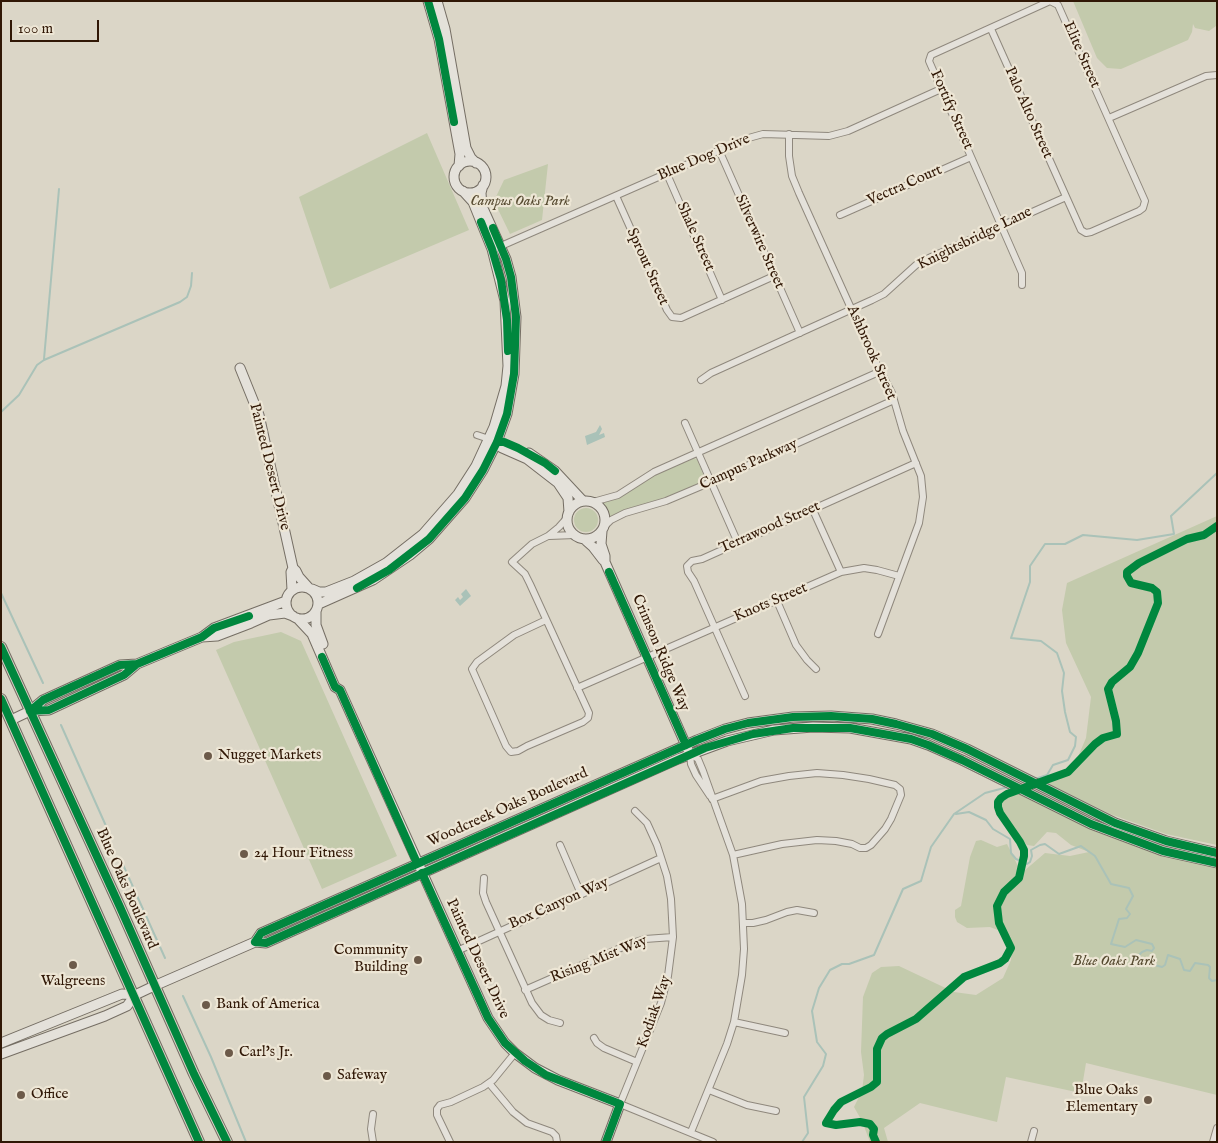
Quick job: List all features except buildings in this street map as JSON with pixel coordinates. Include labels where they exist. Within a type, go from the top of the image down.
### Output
[{"type":"main road","name":"Blue Oaks Boulevard","points":[[1,647],[194,1074],[227,1142]]},
{"type":"main road","points":[[1,699],[135,995],[199,1142]]},
{"type":"street","points":[[428,1],[439,39],[460,154],[459,166]]},
{"type":"street","points":[[30,711],[49,710],[124,675],[137,664],[202,637],[214,628],[286,601],[292,590],[300,586],[319,592],[326,592],[368,573],[405,550],[423,534],[454,500],[493,441],[506,414],[512,387],[517,338],[513,292],[501,246],[482,206],[481,193],[485,178],[484,170],[471,158],[466,148],[445,29],[437,1]]},
{"type":"street","name":"Elite Street","points":[[991,29],[1050,1],[1058,6],[1109,118]]},
{"type":"street","name":"Fortify Street","points":[[991,29],[932,55],[929,61],[1022,273],[1022,286]]},
{"type":"street","name":"Palo Alto Street","points":[[991,29],[1080,229],[1086,233],[1139,211],[1144,207],[1146,201],[1109,118]]},
{"type":"street","points":[[1109,118],[1206,76],[1217,75]]},
{"type":"street","name":"Blue Dog Drive","points":[[501,246],[745,139],[763,134],[829,136],[848,131],[941,89]]},
{"type":"street","name":"Ashbrook Street","points":[[789,134],[789,156],[792,176],[894,400],[903,431],[921,476],[923,488],[921,514],[878,634]]},
{"type":"street","name":"Silverwire Street","points":[[718,150],[800,333]]},
{"type":"street","name":"Vectra Court","points":[[840,215],[971,157]]},
{"type":"street","points":[[202,637],[217,636],[269,615],[285,613],[297,619],[305,619],[317,608],[373,580],[410,556],[429,540],[457,510],[484,470],[506,386],[508,366],[505,301],[492,249],[473,202],[457,186],[454,180],[455,172],[459,166],[465,162],[476,162]]},
{"type":"street","name":"Shale Street","points":[[667,174],[722,300]]},
{"type":"street","points":[[463,191],[474,192],[483,185]]},
{"type":"street","name":"Sprout Street","points":[[616,196],[669,315],[681,318],[774,276]]},
{"type":"street","name":"Knightsbridge Lane","points":[[701,380],[711,373],[884,294],[922,262],[1066,197]]},
{"type":"street","name":"Painted Desert Drive","points":[[240,368],[259,415],[292,568],[292,590]]},
{"type":"street","points":[[593,502],[618,495],[654,472],[881,371]]},
{"type":"street","name":"Campus Parkway","points":[[603,529],[611,520],[625,513],[666,501],[894,400]]},
{"type":"street","points":[[685,423],[738,543]]},
{"type":"street","points":[[477,435],[493,441],[504,442],[545,463],[583,501]]},
{"type":"street","points":[[493,441],[502,448],[527,459],[541,468],[558,483],[568,498],[569,527],[575,535]]},
{"type":"street","name":"Terrawood Street","points":[[714,627],[694,581],[688,572],[687,566],[692,561],[702,559],[916,463]]},
{"type":"street","points":[[546,620],[514,635],[477,662],[472,669],[506,746],[511,752],[518,751],[583,722],[588,718],[589,713],[525,574],[512,562],[532,544],[559,528],[574,505],[583,501],[593,502],[598,504],[604,512],[603,529],[594,537],[584,539],[575,535],[548,536]]},
{"type":"street","points":[[813,510],[841,572]]},
{"type":"street","name":"Crimson Ridge Way","points":[[603,529],[601,544],[605,562],[690,754]]},
{"type":"street","name":"Crimson Ridge Way","points":[[584,539],[593,547],[600,559],[605,562]]},
{"type":"street","name":"Painted Desert Drive","points":[[292,568],[296,570],[310,588]]},
{"type":"street","name":"Knots Street","points":[[577,688],[841,572],[864,568],[899,576]]},
{"type":"street","points":[[310,588],[317,596],[317,608]]},
{"type":"street","points":[[286,601],[288,609],[297,619]]},
{"type":"street","points":[[777,601],[796,645],[816,669]]},
{"type":"street","name":"Painted Desert Drive","points":[[317,608],[315,619],[318,633],[341,684],[340,690]]},
{"type":"street","name":"Painted Desert Drive","points":[[297,619],[312,634],[336,687],[340,690],[488,1018],[505,1043],[515,1053],[546,1074],[620,1104]]},
{"type":"street","points":[[714,627],[745,696]]},
{"type":"street","points":[[11,720],[30,711],[43,700],[120,665],[137,664]]},
{"type":"street","name":"Woodcreek Oaks Boulevard","points":[[1,1054],[105,1016],[127,1006],[135,995],[255,942],[262,933],[686,745],[725,729],[767,720],[811,716],[850,717],[896,724],[932,734],[967,749],[1097,815],[1166,842],[1217,853]]},
{"type":"street","name":"Woodcreek Oaks Boulevard","points":[[255,942],[266,943],[690,754],[760,732],[793,728],[850,728],[893,735],[928,745],[1092,824],[1147,846],[1217,863]]},
{"type":"street","points":[[690,754],[691,764],[701,776],[712,799],[733,855],[743,923],[742,975],[734,1022],[691,1132]]},
{"type":"street","points":[[712,799],[761,781],[817,774],[843,774],[895,785],[900,789],[901,795],[891,819],[885,829],[866,848],[836,841],[817,840],[782,844],[733,855]]},
{"type":"street","name":"Kodiak Way","points":[[620,1104],[661,1003],[668,976],[673,937],[671,899],[662,858],[647,823],[635,812]]},
{"type":"street","points":[[560,845],[581,894]]},
{"type":"street","name":"Box Canyon Way","points":[[457,951],[662,858]]},
{"type":"street","points":[[484,878],[483,893],[486,902],[532,1003],[541,1015],[549,1020],[560,1022]]},
{"type":"street","points":[[743,923],[766,920],[797,910],[814,913]]},
{"type":"street","name":"Rising Mist Way","points":[[526,990],[632,943],[645,939],[673,937]]},
{"type":"street","name":"Woodcreek Oaks Boulevard","points":[[1,1043],[122,994],[135,995]]},
{"type":"street","points":[[734,1022],[785,1033]]},
{"type":"street","points":[[594,1038],[604,1048],[637,1062]]},
{"type":"street","points":[[450,1142],[437,1115],[437,1109],[440,1105],[475,1092],[489,1083],[515,1053]]},
{"type":"street","points":[[489,1083],[513,1112],[535,1126],[552,1132],[556,1136],[557,1142]]},
{"type":"street","points":[[709,1090],[747,1104],[776,1111]]},
{"type":"street","points":[[606,1142],[620,1104],[714,1142]]},
{"type":"street","points":[[373,1114],[372,1129],[374,1142]]},
{"type":"street","points":[[1213,1142],[1217,1128]]},
{"type":"street","points":[[1031,1142],[1034,1132]]},
{"type":"green space","points":[[1073,1],[1217,1],[1217,23],[1209,31],[1195,28],[1193,24],[1188,40],[1121,69],[1107,68],[1097,58]]},
{"type":"green space","points":[[427,133],[469,230],[330,289],[299,197]]},
{"type":"green space","name":"Campus Oaks Park","points":[[548,164],[542,220],[510,234],[494,201],[504,180]]},
{"type":"green space","points":[[694,458],[697,459],[705,478],[703,482],[669,498],[608,518],[601,503],[618,498],[649,477]]},
{"type":"green space","points":[[586,508],[591,509],[597,515],[597,525],[591,531],[586,532],[581,531],[575,525],[574,520],[575,515],[581,509]]},
{"type":"green space","points":[[1217,516],[1217,845],[1166,834],[1110,814],[1043,781],[1063,773],[1077,759],[1086,738],[1091,697],[1066,643],[1062,610],[1067,583]]},
{"type":"green space","points":[[281,632],[301,641],[397,856],[322,889],[216,650],[234,642]]},
{"type":"green space","name":"Blue Oaks Park","points":[[1018,792],[1090,828],[1153,852],[1217,868],[1217,1095],[1086,1063],[1081,1093],[1006,1077],[997,1122],[920,1103],[884,1128],[888,1142],[870,1142],[854,1107],[862,1091],[864,1075],[861,1052],[863,997],[872,973],[881,967],[899,966],[954,992],[976,995],[1003,978],[1011,960],[1012,946],[1003,932],[990,927],[967,928],[957,922],[955,917],[955,910],[961,906],[970,857],[976,841],[981,840],[997,847],[1007,844],[1018,866],[1024,871],[1045,853],[1070,856],[1089,852],[1071,845],[1056,833],[1047,832],[1034,846],[1027,845],[997,810],[1006,797]]},
{"type":"shaded area","points":[[600,425],[602,429],[599,435],[604,433],[605,437],[587,445],[585,436],[596,432]]},
{"type":"shaded area","points":[[466,589],[471,596],[460,606],[455,600],[458,597],[460,600],[463,597],[461,594]]},
{"type":"waterway","points":[[44,359],[59,189]]},
{"type":"waterway","points":[[1,412],[19,395],[37,365],[44,360],[180,302],[187,297],[191,286],[192,273]]},
{"type":"waterway","points":[[1035,779],[1047,775],[1053,765],[1068,760],[1075,746],[1076,737],[1070,732],[1065,712],[1062,691],[1064,673],[1057,653],[1041,641],[1011,638],[1030,582],[1030,566],[1045,544],[1065,544],[1083,535],[1137,540],[1174,534],[1171,516],[1217,473]]},
{"type":"waterway","points":[[1,593],[43,683]]},
{"type":"waterway","points":[[61,725],[110,835]]},
{"type":"waterway","points":[[802,1142],[808,1133],[804,1097],[823,1066],[826,1054],[817,1042],[812,1011],[819,988],[830,970],[842,964],[849,964],[874,955],[903,889],[921,881],[931,847],[954,814],[985,793],[1008,787]]},
{"type":"waterway","points":[[956,814],[969,812],[986,820],[993,829],[1010,839],[1011,853],[1016,859],[1021,861]]},
{"type":"waterway","points":[[1025,863],[1030,862],[1031,850],[1040,845],[1045,844],[1059,854],[1081,846],[1095,856],[1111,884],[1129,888],[1133,896],[1126,909],[1130,914],[1127,918],[1119,919],[1111,944],[1125,947],[1136,940],[1152,944],[1154,948],[1152,951],[1142,952],[1139,955],[1140,959],[1162,967],[1165,965],[1168,955],[1180,959],[1184,970],[1190,971],[1195,963],[1208,965],[1210,967],[1209,978],[1212,981],[1217,980]]},
{"type":"waterway","points":[[120,858],[165,958]]},
{"type":"waterway","points":[[183,996],[211,1057],[246,1142]]},
{"type":"cycle path","points":[[428,1],[439,39],[454,122]]},
{"type":"cycle path","points":[[481,222],[492,249],[501,280],[507,320],[508,351]]},
{"type":"cycle path","points":[[357,588],[389,570],[429,539],[465,498],[483,470],[497,442],[507,414],[514,374],[516,317],[511,277],[506,259],[493,228]]},
{"type":"cycle path","points":[[497,442],[504,442],[518,448],[545,463],[555,471]]},
{"type":"cycle path","points":[[876,1142],[873,1135],[874,1129],[870,1124],[860,1122],[836,1125],[826,1123],[841,1102],[877,1082],[877,1049],[882,1038],[916,1019],[964,977],[1000,963],[1005,959],[1011,948],[999,923],[997,906],[1004,892],[1019,878],[1024,850],[1000,813],[998,802],[1007,794],[1068,772],[1095,744],[1103,738],[1117,734],[1116,721],[1108,689],[1112,682],[1130,667],[1138,653],[1158,603],[1157,592],[1152,588],[1131,583],[1127,572],[1139,563],[1187,539],[1204,535],[1217,526]]},
{"type":"cycle path","points":[[609,572],[686,745]]},
{"type":"cycle path","points":[[30,711],[49,710],[124,675],[137,664],[202,637],[214,628],[249,616]]},
{"type":"cycle path","points":[[1,647],[194,1074],[227,1142]]},
{"type":"cycle path","points":[[322,657],[335,687],[340,690],[417,863]]},
{"type":"cycle path","points":[[30,711],[43,700],[120,665],[137,664]]},
{"type":"cycle path","points":[[1,699],[199,1142]]},
{"type":"cycle path","points":[[255,942],[261,933],[697,740],[725,729],[748,723],[793,717],[831,716],[872,719],[932,734],[967,749],[1115,823],[1166,841],[1217,853]]},
{"type":"cycle path","points":[[255,942],[266,943],[705,748],[753,734],[793,728],[850,728],[911,739],[962,760],[1091,824],[1163,851],[1217,863]]},
{"type":"cycle path","points":[[422,873],[488,1018],[505,1043],[525,1061],[546,1075],[620,1104],[606,1142]]},
{"type":"place","name":"Nugget Markets","points":[[208,756]]},
{"type":"place","name":"24 Hour Fitness","points":[[244,854]]},
{"type":"place","name":"Community Building","points":[[418,960]]},
{"type":"place","name":"Walgreens","points":[[73,965]]},
{"type":"place","name":"Bank of America","points":[[206,1005]]},
{"type":"place","name":"Carl's Jr.","points":[[229,1053]]},
{"type":"place","name":"Safeway","points":[[327,1076]]},
{"type":"place","name":"Office","points":[[21,1095]]},
{"type":"place","name":"Blue Oaks Elementary","points":[[1148,1100]]}]
